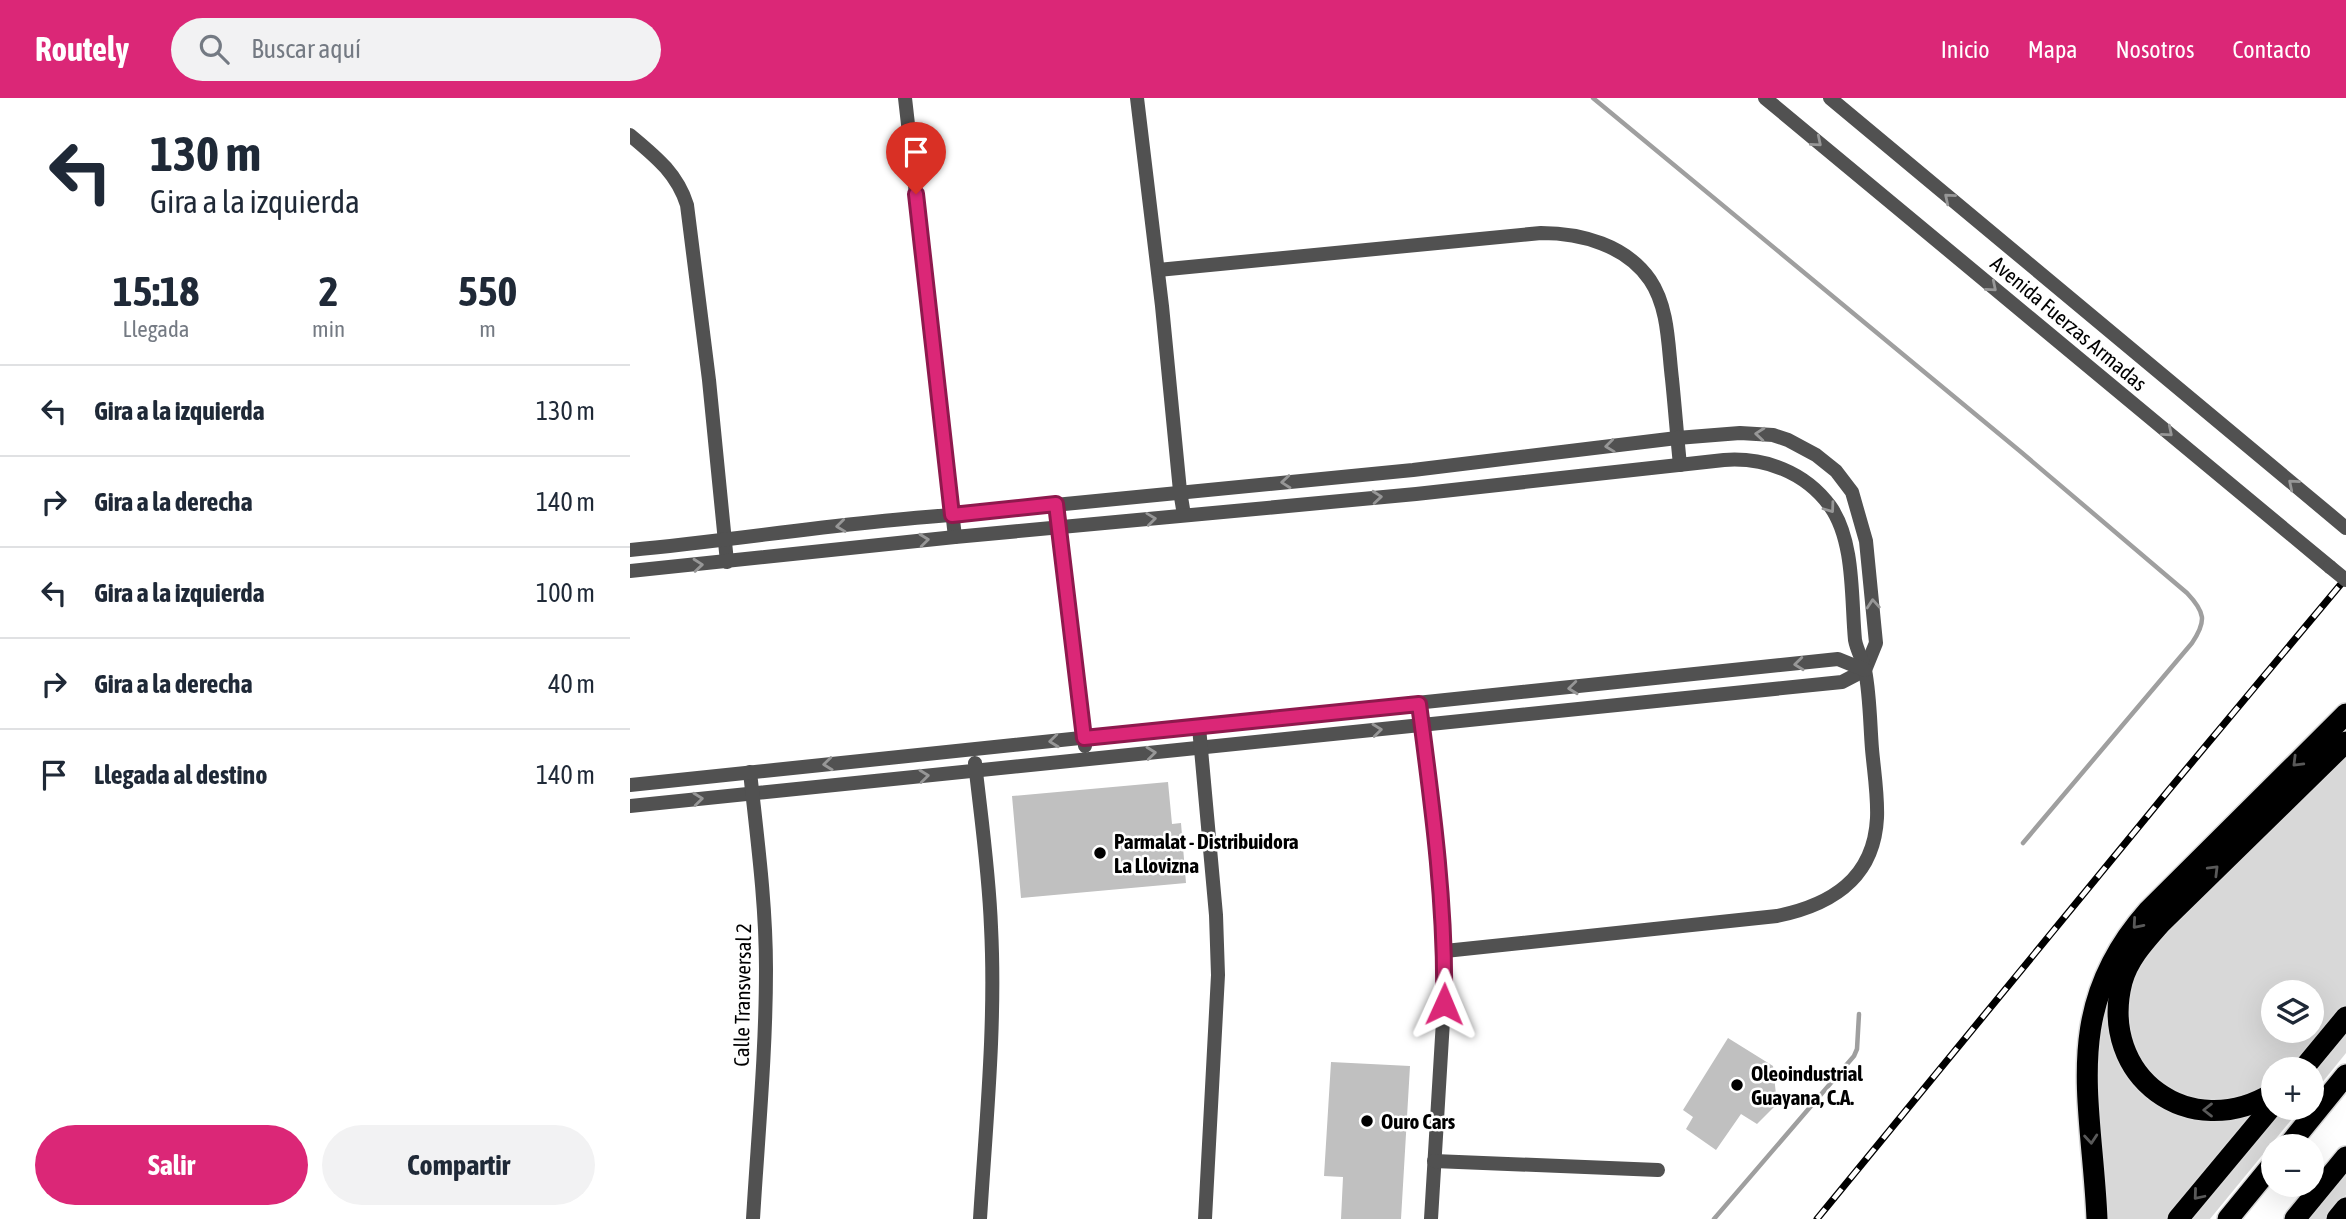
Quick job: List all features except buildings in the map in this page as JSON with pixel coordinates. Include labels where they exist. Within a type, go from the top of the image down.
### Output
[{"type":"highway","points":[[2097,1219],[2086,1062],[2093,1013],[2114,957],[2133,928],[2170,888],[2346,714]]},
{"type":"highway","points":[[2261,1099],[2239,1107],[2203,1110],[2186,1108],[2157,1093],[2143,1082],[2133,1070],[2120,1036],[2118,1017],[2122,980],[2136,951],[2160,924],[2346,742]]},
{"type":"highway","points":[[2313,1057],[2346,1017]]},
{"type":"highway","points":[[2298,1134],[2346,1075]]},
{"type":"highway","points":[[2178,1219],[2261,1119]]},
{"type":"highway","points":[[2295,1219],[2346,1157]]},
{"type":"highway","points":[[2228,1219],[2261,1179]]},
{"type":"highway","points":[[2337,1219],[2346,1208]]},
{"type":"street","points":[[905,98],[955,537]]},
{"type":"street","points":[[1137,98],[1184,515]]},
{"type":"street","name":"Avenida Fuerzas Armadas","points":[[1765,98],[2346,580]]},
{"type":"street","name":"Avenida Fuerzas Armadas","points":[[1830,98],[2346,528]]},
{"type":"street","points":[[630,135],[664,163],[683,191],[687,205],[699,290],[727,562]]},
{"type":"street","points":[[1158,270],[1541,233],[1560,233],[1593,239],[1640,268],[1657,295],[1666,330],[1680,465]]},
{"type":"street","points":[[630,550],[896,519],[1413,470],[1678,438],[1758,433],[1773,435],[1804,447],[1827,462],[1846,482],[1857,505],[1867,541],[1876,643],[1865,670],[1842,681],[630,806]]},
{"type":"street","points":[[630,571],[955,537],[1416,494],[1741,459],[1787,469],[1829,505],[1837,517],[1846,543],[1856,644],[1865,670],[1877,818],[1870,851],[1853,880],[1842,891],[1812,907],[1777,916],[1445,951]]},
{"type":"street","points":[[1413,470],[1416,494]]},
{"type":"street","points":[[1056,504],[1086,760]]},
{"type":"street","points":[[1846,543],[1867,541]]},
{"type":"street","points":[[630,785],[1838,659],[1865,670]]},
{"type":"street","points":[[1419,704],[1442,902],[1445,951],[1431,1219]]},
{"type":"street","points":[[1199,727],[1216,915],[1218,975],[1205,1219]]},
{"type":"street","points":[[974,749],[991,928],[992,981],[981,1219]]},
{"type":"street","name":"Calle Transversal 2","points":[[750,772],[764,910],[766,969],[753,1219]]},
{"type":"street","points":[[1434,1161],[1658,1170]]},
{"type":"shaded area","points":[[2346,726],[2346,730],[2155,918],[2133,945],[2154,917]]},
{"type":"shaded area","points":[[2346,751],[2346,1006],[2324,1033],[2324,980],[2261,980],[2261,1043],[2315,1043],[2304,1057],[2261,1057],[2261,1090],[2237,1100],[2204,1104],[2161,1087],[2132,1051],[2126,1000],[2142,955]]},
{"type":"shaded area","points":[[2133,945],[2114,986],[2109,1018],[2112,1040],[2131,1078],[2145,1094],[2162,1107],[2182,1115],[2203,1119],[2220,1118],[2261,1106],[2170,1219],[2105,1219],[2096,1098],[2095,1061],[2099,1024],[2109,989]]},
{"type":"shaded area","points":[[2346,1028],[2346,1053],[2324,1080],[2322,1057]]},
{"type":"shaded area","points":[[2270,1120],[2291,1120],[2280,1134],[2261,1134],[2261,1157],[2210,1219],[2187,1219]]},
{"type":"shaded area","points":[[2346,1170],[2346,1195],[2326,1219],[2305,1219]]},
{"type":"waterway","points":[[1593,98],[2021,452],[2187,593],[2200,611],[2202,623],[2192,643],[2023,843]]},
{"type":"waterway","points":[[1714,1219],[1854,1056],[1857,1049],[1859,1014]]},
{"type":"railway","points":[[1817,1219],[2346,578]]},
{"type":"place","name":"Parmalat - Distribuidora La Llovizna","points":[[1100,853]]},
{"type":"place","name":"Oleoindustrial Guayana, C.A.","points":[[1737,1085]]},
{"type":"place","name":"Ouro Cars","points":[[1367,1121]]},
{"type":"route","points":[[916,194],[952,515],[1056,504],[1084,738],[1419,704],[1442,902],[1444,1004]]}]
